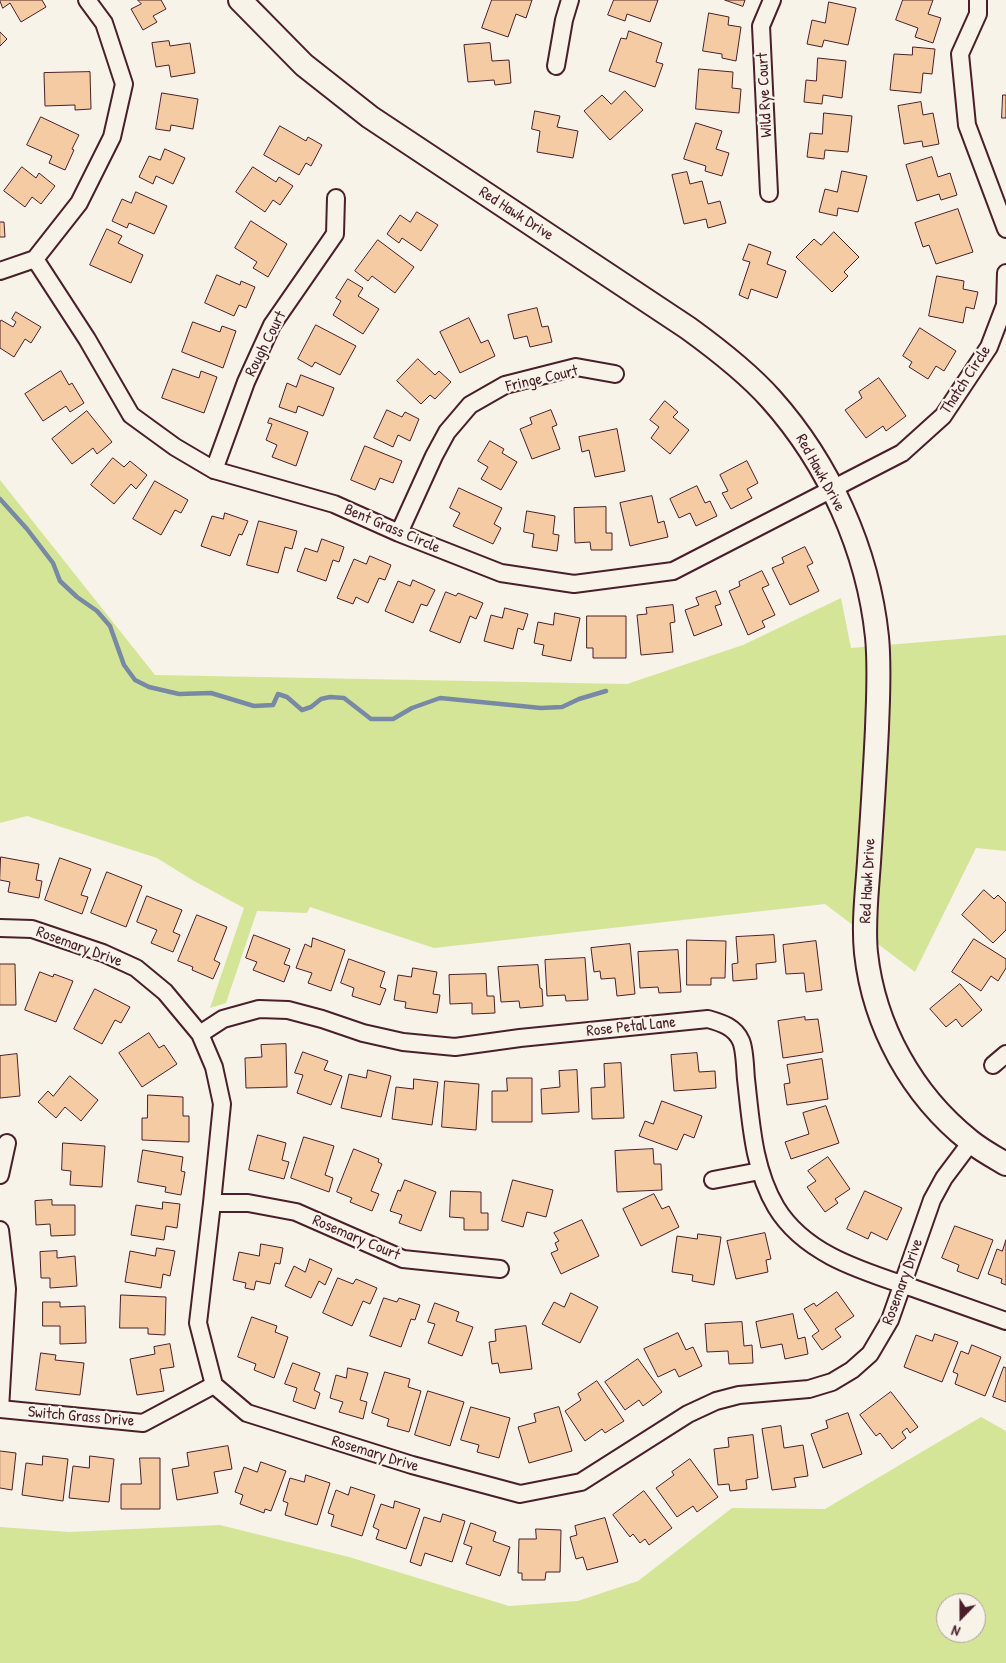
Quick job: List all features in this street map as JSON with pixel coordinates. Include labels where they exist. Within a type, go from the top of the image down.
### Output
[{"type":"street","points":[[0,271],[35,259],[79,204],[112,137],[124,84],[104,23],[87,0]]},
{"type":"street","name":"Red Hawk Drive","points":[[240,0],[304,65],[370,117],[672,317],[718,350],[771,399],[794,428],[833,488],[866,578],[877,638],[875,772],[865,925],[866,951],[874,995],[882,1019],[901,1060],[924,1095],[945,1119],[971,1142],[1006,1164]]},
{"type":"street","points":[[556,66],[564,20],[570,0]]},
{"type":"street","name":"Wild Rye Court","points":[[769,193],[761,26],[772,0]]},
{"type":"street","points":[[978,0],[978,14],[960,54],[967,125],[1006,230]]},
{"type":"street","name":"Rough Court","points":[[214,470],[246,382],[272,325],[335,234],[336,198]]},
{"type":"street","name":"Bent Grass Circle","points":[[35,259],[88,339],[131,415],[175,448],[214,470],[334,504],[399,533],[501,574],[574,584],[674,571],[833,488]]},
{"type":"street","name":"Thatch Circle","points":[[833,488],[902,453],[943,416],[989,347],[1005,305],[1006,274]]},
{"type":"street","name":"Fringe Court","points":[[399,533],[447,432],[470,405],[505,385],[576,367],[615,374]]},
{"type":"street","name":"Rosemary Drive","points":[[0,928],[32,929],[102,953],[136,968],[165,992],[200,1034],[214,1067],[222,1104],[198,1323],[214,1385],[247,1413],[412,1465],[520,1494],[581,1482],[688,1414],[716,1400],[739,1395],[809,1389],[832,1382],[852,1370],[870,1354],[890,1320],[932,1200],[944,1178],[971,1142]]},
{"type":"street","name":"Rose Petal Lane","points":[[200,1034],[223,1019],[259,1010],[288,1010],[363,1033],[403,1042],[455,1047],[520,1038],[708,1019],[729,1025],[742,1042],[752,1128],[760,1171],[777,1208],[788,1223],[807,1241],[832,1258],[1006,1321]]},
{"type":"street","points":[[993,1065],[1006,1054]]},
{"type":"street","points":[[0,1175],[7,1143]]},
{"type":"street","points":[[713,1180],[760,1171]]},
{"type":"street","name":"Rosemary Court","points":[[212,1203],[248,1203],[296,1212],[403,1259],[500,1269]]},
{"type":"street","points":[[0,1230],[7,1289],[0,1409]]},
{"type":"street","name":"Switch Grass Drive","points":[[0,1409],[143,1423],[214,1385]]},
{"type":"green space","points":[[0,480],[155,675],[627,684],[743,645],[841,598],[851,648],[1006,635],[1006,851],[976,848],[915,972],[825,904],[434,948],[310,907],[307,913],[257,911],[226,1003],[210,1008],[244,908],[194,881],[157,858],[27,816],[0,823]]},
{"type":"green space","points":[[981,1417],[1006,1431],[1006,1663],[0,1663],[0,1527],[69,1532],[220,1525],[349,1557],[509,1606],[578,1601],[638,1581],[732,1508],[825,1509]]},
{"type":"building","points":[[0,0],[42,0],[46,7],[21,22],[10,3],[3,8]]},
{"type":"building","points":[[138,0],[161,0],[166,9],[153,16],[157,22],[143,30],[131,9],[141,4]]},
{"type":"building","points":[[492,0],[532,0],[526,18],[516,14],[508,37],[482,28]]},
{"type":"building","points":[[614,0],[658,0],[650,22],[627,14],[625,21],[608,15]]},
{"type":"building","points":[[725,0],[745,0],[743,6]]},
{"type":"building","points":[[903,0],[933,0],[928,14],[941,18],[933,43],[915,37],[918,28],[896,20]]},
{"type":"building","points":[[829,2],[856,8],[848,45],[824,40],[822,47],[807,44],[812,20],[825,23]]},
{"type":"building","points":[[709,13],[729,17],[728,25],[741,27],[736,61],[722,58],[722,54],[703,51]]},
{"type":"building","points":[[629,31],[662,43],[656,62],[663,64],[655,87],[609,71],[621,38],[626,39]]},
{"type":"building","points":[[0,32],[7,39],[0,46]]},
{"type":"building","points":[[169,41],[170,46],[190,43],[195,73],[171,77],[169,65],[156,67],[152,43]]},
{"type":"building","points":[[490,43],[492,61],[509,60],[511,83],[495,85],[494,80],[468,82],[464,45]]},
{"type":"building","points":[[913,47],[935,49],[932,74],[923,73],[921,93],[890,90],[894,54],[912,55]]},
{"type":"building","points":[[818,58],[846,61],[842,98],[823,95],[822,104],[804,102],[806,80],[816,81]]},
{"type":"building","points":[[699,69],[733,72],[732,88],[741,89],[739,113],[696,109]]},
{"type":"building","points":[[90,72],[91,109],[75,110],[75,105],[45,106],[44,73]]},
{"type":"building","points":[[625,91],[643,110],[610,140],[584,111],[602,95],[611,104]]},
{"type":"building","points":[[162,93],[198,99],[193,129],[171,125],[170,131],[156,129]]},
{"type":"building","points":[[1003,95],[1006,95],[1006,118],[1002,118]]},
{"type":"building","points":[[921,102],[923,115],[933,113],[939,144],[923,147],[922,141],[904,144],[898,106]]},
{"type":"building","points":[[535,111],[560,116],[557,127],[578,131],[573,158],[537,152],[540,131],[532,129]]},
{"type":"building","points":[[824,113],[852,116],[848,152],[825,150],[824,159],[807,157],[810,133],[822,134]]},
{"type":"building","points":[[41,117],[79,135],[65,170],[49,163],[52,156],[27,145]]},
{"type":"building","points":[[696,123],[722,131],[716,149],[729,153],[722,176],[705,171],[706,166],[684,159]]},
{"type":"building","points":[[280,126],[306,141],[308,137],[322,145],[311,166],[306,163],[299,175],[264,155]]},
{"type":"building","points":[[165,149],[185,158],[173,184],[156,176],[153,184],[139,177],[149,156],[160,160]]},
{"type":"building","points":[[932,157],[938,177],[950,173],[957,195],[941,200],[939,194],[917,201],[906,165]]},
{"type":"building","points":[[22,167],[36,178],[39,173],[55,186],[41,204],[32,197],[25,207],[4,191]]},
{"type":"building","points":[[253,167],[276,182],[279,177],[293,186],[280,205],[273,200],[265,212],[236,192]]},
{"type":"building","points":[[842,171],[867,176],[858,212],[838,208],[837,216],[819,212],[825,189],[837,192]]},
{"type":"building","points":[[687,172],[690,184],[702,181],[708,204],[720,201],[726,223],[708,228],[706,219],[684,224],[672,175]]},
{"type":"building","points":[[136,192],[167,206],[154,234],[129,223],[127,228],[112,221],[122,199],[131,203]]},
{"type":"building","points":[[958,209],[973,252],[936,264],[929,245],[923,247],[915,223]]},
{"type":"building","points":[[417,212],[438,225],[421,251],[402,238],[399,243],[387,234],[400,215],[410,222]]},
{"type":"building","points":[[251,221],[287,244],[268,277],[253,268],[257,262],[235,248]]},
{"type":"building","points":[[0,222],[4,222],[5,237],[0,237]]},
{"type":"building","points":[[107,229],[122,236],[118,243],[143,255],[131,283],[90,265]]},
{"type":"building","points":[[834,232],[859,257],[844,272],[848,276],[832,292],[796,257],[814,239],[821,245]]},
{"type":"building","points":[[378,240],[414,267],[395,293],[372,276],[368,281],[355,271]]},
{"type":"building","points":[[749,244],[771,252],[767,264],[786,271],[777,298],[751,289],[748,299],[739,295],[750,262],[743,260]]},
{"type":"building","points":[[217,275],[240,285],[241,281],[255,287],[246,308],[239,305],[234,316],[205,303]]},
{"type":"building","points":[[937,276],[964,281],[963,289],[978,292],[974,309],[966,307],[963,323],[929,316]]},
{"type":"building","points":[[348,279],[363,288],[358,296],[379,309],[363,334],[333,315],[341,301],[336,298]]},
{"type":"building","points":[[537,308],[542,327],[548,326],[552,342],[530,347],[527,336],[514,339],[508,315]]},
{"type":"building","points":[[16,312],[41,327],[31,343],[25,339],[14,357],[0,348],[0,322],[1,320],[13,327],[16,322],[12,319]]},
{"type":"building","points":[[469,318],[481,343],[488,340],[495,356],[460,373],[440,332]]},
{"type":"building","points":[[193,322],[220,332],[222,326],[236,331],[223,368],[182,352]]},
{"type":"building","points":[[316,325],[356,346],[340,375],[315,362],[312,367],[298,359]]},
{"type":"building","points":[[920,328],[956,351],[944,371],[936,366],[928,379],[909,367],[912,362],[903,356]]},
{"type":"building","points":[[418,359],[435,375],[439,371],[451,382],[435,399],[430,395],[421,404],[397,381]]},
{"type":"building","points":[[173,369],[199,378],[201,371],[217,377],[204,413],[162,398]]},
{"type":"building","points":[[61,371],[69,385],[72,383],[84,403],[70,412],[66,406],[43,421],[25,394]]},
{"type":"building","points":[[301,375],[334,388],[323,416],[298,406],[296,413],[279,407],[287,383],[296,387]]},
{"type":"building","points":[[879,378],[906,416],[886,431],[883,426],[866,438],[845,410],[862,398],[859,392]]},
{"type":"building","points":[[665,401],[678,412],[673,417],[689,430],[670,454],[651,438],[659,427],[650,420]]},
{"type":"building","points":[[387,410],[402,417],[405,412],[419,419],[410,441],[398,435],[393,447],[374,438]]},
{"type":"building","points":[[551,410],[557,425],[552,427],[560,449],[532,459],[520,429],[532,424],[530,418]]},
{"type":"building","points":[[87,411],[112,442],[97,454],[93,448],[72,464],[52,439]]},
{"type":"building","points":[[270,418],[308,432],[296,466],[272,457],[277,445],[266,440],[272,424],[268,423]]},
{"type":"building","points":[[617,429],[625,471],[595,477],[589,450],[582,452],[579,437]]},
{"type":"building","points":[[490,441],[504,449],[502,453],[517,462],[501,490],[481,479],[488,467],[478,461]]},
{"type":"building","points":[[365,446],[402,461],[393,483],[380,478],[375,490],[351,480]]},
{"type":"building","points":[[113,458],[124,467],[130,461],[147,475],[136,489],[131,484],[114,504],[91,485]]},
{"type":"building","points":[[747,461],[758,483],[747,489],[752,498],[731,509],[722,493],[728,491],[720,475]]},
{"type":"building","points":[[155,481],[188,500],[181,513],[175,510],[161,535],[133,519]]},
{"type":"building","points":[[697,486],[705,503],[710,501],[717,516],[696,526],[690,513],[679,518],[670,499]]},
{"type":"building","points":[[459,488],[502,508],[494,524],[501,528],[493,544],[453,526],[460,513],[450,508]]},
{"type":"building","points":[[652,496],[658,523],[664,521],[668,537],[630,546],[620,503]]},
{"type":"building","points":[[606,507],[606,533],[612,533],[612,550],[591,550],[590,542],[575,543],[574,508]]},
{"type":"building","points":[[527,511],[555,516],[553,534],[559,535],[557,551],[532,547],[534,534],[524,532]]},
{"type":"building","points":[[225,513],[248,521],[242,535],[239,534],[230,556],[201,546],[212,516],[223,519]]},
{"type":"building","points":[[259,521],[297,531],[292,549],[285,547],[278,573],[247,565]]},
{"type":"building","points":[[322,539],[344,547],[339,562],[333,560],[326,581],[297,571],[305,548],[317,552]]},
{"type":"building","points":[[805,547],[813,563],[807,566],[819,591],[790,605],[772,568],[784,563],[782,558]]},
{"type":"building","points":[[370,556],[391,565],[385,580],[379,578],[368,603],[356,597],[353,604],[337,598],[354,559],[366,564]]},
{"type":"building","points":[[762,571],[769,585],[762,588],[775,615],[762,621],[765,627],[748,635],[729,591],[740,586],[739,582]]},
{"type":"building","points":[[413,580],[435,590],[427,606],[421,604],[413,623],[385,611],[398,581],[410,586]]},
{"type":"building","points":[[716,591],[721,604],[715,606],[722,625],[694,636],[685,610],[699,605],[696,598]]},
{"type":"building","points":[[446,592],[456,596],[458,593],[483,603],[476,619],[470,616],[460,643],[430,631]]},
{"type":"building","points":[[673,605],[675,622],[670,623],[673,652],[641,655],[637,615],[647,614],[646,608]]},
{"type":"building","points":[[505,608],[528,614],[523,630],[518,628],[513,649],[484,641],[491,615],[502,618]]},
{"type":"building","points":[[555,613],[580,618],[571,661],[542,655],[544,645],[534,643],[538,622],[553,625]]},
{"type":"building","points":[[587,616],[626,616],[626,658],[593,658],[593,648],[587,648]]},
{"type":"building","points":[[1,857],[39,864],[36,880],[42,881],[39,898],[8,892],[10,882],[0,880]]},
{"type":"building","points":[[60,858],[91,869],[81,895],[88,897],[82,914],[45,900]]},
{"type":"building","points":[[107,872],[142,886],[126,927],[91,913]]},
{"type":"building","points":[[984,890],[994,899],[998,895],[1006,903],[1006,930],[993,943],[962,915]]},
{"type":"building","points":[[147,896],[182,910],[173,932],[180,935],[173,952],[151,943],[157,930],[137,922]]},
{"type":"building","points":[[197,915],[227,927],[214,960],[220,963],[213,979],[192,970],[193,967],[178,961]]},
{"type":"building","points":[[254,935],[290,949],[284,964],[290,966],[284,982],[253,970],[257,962],[246,958]]},
{"type":"building","points":[[774,935],[776,962],[756,964],[757,979],[733,981],[732,964],[738,963],[736,937]]},
{"type":"building","points":[[313,938],[345,950],[331,991],[308,983],[312,973],[296,968],[305,944],[311,947]]},
{"type":"building","points":[[974,939],[1006,959],[1006,968],[998,981],[991,976],[981,991],[952,972]]},
{"type":"building","points":[[687,940],[726,941],[725,978],[711,978],[711,985],[687,985]]},
{"type":"building","points":[[816,941],[822,990],[806,992],[804,973],[786,974],[783,945]]},
{"type":"building","points":[[630,944],[635,994],[617,996],[615,978],[601,979],[600,971],[594,972],[591,948]]},
{"type":"building","points":[[678,950],[681,992],[659,993],[658,987],[640,988],[638,952]]},
{"type":"building","points":[[585,958],[588,1000],[566,1001],[565,995],[547,996],[545,960]]},
{"type":"building","points":[[349,959],[385,972],[380,987],[386,989],[380,1005],[352,996],[354,988],[341,983]]},
{"type":"building","points":[[0,964],[15,964],[16,1005],[0,1005]]},
{"type":"building","points":[[538,965],[543,1006],[520,1008],[519,1001],[501,1002],[498,967]]},
{"type":"building","points":[[413,968],[437,972],[433,994],[440,995],[437,1013],[405,1008],[406,1002],[394,1000],[398,975],[411,977]]},
{"type":"building","points":[[40,972],[53,977],[54,974],[73,981],[56,1022],[25,1010]]},
{"type":"building","points":[[486,974],[487,996],[494,996],[495,1013],[472,1014],[472,1003],[450,1004],[449,975]]},
{"type":"building","points":[[960,984],[982,1010],[962,1027],[956,1019],[946,1027],[930,1009]]},
{"type":"building","points":[[95,989],[130,1007],[121,1023],[115,1020],[102,1044],[74,1029]]},
{"type":"building","points":[[805,1017],[805,1020],[818,1019],[823,1052],[783,1058],[778,1021]]},
{"type":"building","points":[[149,1033],[159,1048],[164,1045],[177,1064],[142,1087],[119,1053]]},
{"type":"building","points":[[286,1044],[287,1087],[246,1088],[245,1058],[262,1057],[261,1045]]},
{"type":"building","points":[[303,1052],[328,1061],[324,1070],[342,1076],[331,1105],[297,1093],[303,1075],[295,1073]]},
{"type":"building","points":[[697,1053],[699,1072],[715,1071],[716,1088],[674,1091],[671,1055]]},
{"type":"building","points":[[17,1054],[20,1096],[0,1098],[0,1056]]},
{"type":"building","points":[[822,1059],[828,1099],[787,1105],[784,1084],[790,1083],[787,1065]]},
{"type":"building","points":[[621,1063],[624,1118],[592,1119],[591,1088],[605,1087],[604,1064]]},
{"type":"building","points":[[368,1070],[391,1076],[381,1117],[341,1108],[349,1074],[366,1078]]},
{"type":"building","points":[[577,1070],[579,1112],[542,1114],[541,1089],[560,1087],[559,1071]]},
{"type":"building","points":[[70,1076],[98,1100],[81,1121],[65,1107],[56,1118],[38,1102],[48,1091],[53,1096]]},
{"type":"building","points":[[507,1078],[532,1078],[532,1122],[492,1122],[492,1091],[507,1091]]},
{"type":"building","points":[[414,1079],[438,1082],[432,1125],[392,1119],[396,1087],[413,1089]]},
{"type":"building","points":[[445,1081],[479,1084],[476,1130],[442,1127]]},
{"type":"building","points":[[148,1095],[183,1097],[183,1116],[189,1116],[189,1142],[142,1140],[142,1118],[147,1118]]},
{"type":"building","points":[[662,1101],[702,1116],[694,1138],[684,1134],[677,1150],[639,1136],[645,1121],[653,1124]]},
{"type":"building","points":[[826,1106],[839,1143],[791,1159],[785,1142],[809,1134],[803,1113]]},
{"type":"building","points":[[258,1135],[286,1143],[282,1160],[289,1162],[284,1179],[249,1170]]},
{"type":"building","points":[[304,1137],[334,1146],[325,1175],[333,1178],[329,1192],[291,1178]]},
{"type":"building","points":[[63,1143],[105,1146],[102,1187],[70,1185],[71,1171],[62,1170]]},
{"type":"building","points":[[354,1149],[379,1159],[378,1162],[382,1164],[371,1191],[379,1194],[372,1211],[350,1202],[352,1198],[337,1192]]},
{"type":"building","points":[[653,1149],[654,1164],[661,1164],[662,1190],[617,1192],[615,1151]]},
{"type":"building","points":[[143,1150],[183,1157],[181,1171],[185,1172],[181,1195],[165,1192],[166,1187],[138,1182]]},
{"type":"building","points":[[828,1157],[850,1189],[835,1199],[838,1203],[825,1212],[807,1187],[816,1181],[808,1171]]},
{"type":"building","points":[[405,1180],[436,1192],[421,1231],[399,1223],[402,1215],[390,1211],[398,1190],[400,1191]]},
{"type":"building","points":[[513,1180],[553,1190],[546,1217],[527,1212],[523,1227],[502,1221]]},
{"type":"building","points":[[451,1191],[481,1192],[481,1213],[488,1213],[488,1230],[464,1230],[464,1218],[450,1217]]},
{"type":"building","points":[[865,1191],[902,1208],[887,1240],[871,1232],[868,1239],[847,1229]]},
{"type":"building","points":[[654,1194],[662,1209],[669,1206],[679,1227],[641,1246],[623,1209]]},
{"type":"building","points":[[52,1200],[52,1205],[75,1205],[75,1235],[51,1236],[50,1224],[36,1225],[35,1201]]},
{"type":"building","points":[[163,1202],[180,1204],[177,1228],[166,1226],[164,1240],[131,1235],[136,1205],[162,1209]]},
{"type":"building","points":[[582,1220],[599,1256],[561,1274],[551,1253],[558,1250],[555,1243],[559,1241],[554,1233]]},
{"type":"building","points":[[955,1226],[993,1240],[978,1279],[957,1271],[959,1265],[942,1258]]},
{"type":"building","points":[[765,1233],[771,1259],[766,1260],[768,1272],[736,1279],[727,1241]]},
{"type":"building","points":[[698,1234],[721,1237],[714,1285],[692,1281],[693,1275],[672,1272],[677,1236],[697,1239]]},
{"type":"building","points":[[1006,1240],[1006,1285],[1001,1283],[1002,1279],[988,1274],[997,1249],[1002,1251]]},
{"type":"building","points":[[261,1244],[283,1248],[280,1264],[275,1263],[270,1284],[256,1281],[254,1290],[245,1288],[246,1283],[233,1280],[239,1252],[259,1256]]},
{"type":"building","points":[[157,1248],[175,1251],[170,1276],[163,1274],[161,1288],[125,1282],[130,1251],[155,1256]]},
{"type":"building","points":[[57,1251],[57,1258],[75,1256],[77,1286],[50,1288],[50,1278],[41,1278],[40,1252]]},
{"type":"building","points":[[310,1259],[332,1269],[325,1285],[319,1281],[311,1298],[285,1286],[294,1266],[305,1272]]},
{"type":"building","points":[[338,1278],[353,1284],[356,1279],[377,1288],[370,1304],[363,1301],[352,1326],[323,1313]]},
{"type":"building","points":[[837,1292],[854,1316],[835,1329],[841,1337],[822,1350],[812,1336],[819,1331],[804,1309],[814,1303],[816,1306]]},
{"type":"building","points":[[571,1293],[598,1307],[580,1343],[542,1324],[554,1302],[564,1307]]},
{"type":"building","points":[[121,1295],[166,1297],[165,1335],[148,1334],[148,1328],[120,1328]]},
{"type":"building","points":[[384,1298],[397,1302],[399,1298],[420,1305],[415,1320],[411,1319],[401,1347],[370,1336]]},
{"type":"building","points":[[43,1302],[60,1302],[60,1307],[85,1306],[86,1343],[60,1344],[60,1326],[43,1326]]},
{"type":"building","points":[[435,1303],[459,1312],[456,1321],[473,1327],[462,1356],[428,1343],[435,1324],[428,1322]]},
{"type":"building","points":[[793,1314],[798,1339],[805,1337],[808,1354],[785,1359],[782,1344],[761,1348],[756,1322]]},
{"type":"building","points":[[252,1317],[277,1326],[275,1332],[288,1337],[274,1378],[254,1370],[256,1364],[238,1357]]},
{"type":"building","points":[[742,1322],[744,1346],[752,1345],[753,1363],[729,1364],[728,1351],[707,1352],[705,1324]]},
{"type":"building","points":[[526,1326],[532,1369],[500,1373],[498,1363],[492,1364],[489,1342],[496,1341],[495,1330]]},
{"type":"building","points":[[678,1333],[686,1350],[693,1347],[702,1366],[679,1377],[675,1369],[658,1377],[644,1349]]},
{"type":"building","points":[[935,1334],[958,1342],[942,1382],[904,1367],[916,1335],[932,1341]]},
{"type":"building","points":[[170,1344],[174,1367],[160,1369],[164,1391],[137,1395],[130,1359],[155,1354],[154,1347]]},
{"type":"building","points":[[972,1345],[1001,1357],[985,1396],[955,1384],[958,1374],[953,1372],[961,1351],[968,1354]]},
{"type":"building","points":[[41,1353],[56,1355],[55,1360],[84,1363],[80,1395],[36,1390]]},
{"type":"building","points":[[638,1359],[662,1392],[643,1406],[639,1400],[625,1410],[605,1382]]},
{"type":"building","points":[[293,1363],[320,1373],[314,1390],[320,1393],[315,1409],[293,1401],[297,1388],[285,1384]]},
{"type":"building","points":[[1004,1367],[1006,1368],[1006,1402],[993,1397]]},
{"type":"building","points":[[348,1368],[368,1373],[360,1400],[367,1402],[363,1419],[339,1412],[343,1402],[330,1398],[336,1375],[346,1378]]},
{"type":"building","points":[[385,1372],[410,1379],[408,1387],[421,1391],[409,1432],[387,1426],[389,1419],[372,1413]]},
{"type":"building","points":[[597,1381],[624,1421],[605,1433],[602,1429],[585,1441],[565,1411],[581,1400],[578,1394]]},
{"type":"building","points":[[428,1391],[464,1402],[450,1446],[415,1435]]},
{"type":"building","points":[[891,1392],[918,1427],[910,1433],[907,1428],[902,1432],[906,1438],[892,1449],[880,1433],[876,1436],[860,1415]]},
{"type":"building","points":[[471,1407],[510,1418],[499,1458],[477,1452],[479,1445],[461,1440]]},
{"type":"building","points":[[559,1407],[572,1451],[529,1463],[518,1427],[536,1422],[534,1414]]},
{"type":"building","points":[[848,1413],[862,1454],[823,1468],[811,1434],[828,1428],[826,1421]]},
{"type":"building","points":[[781,1426],[784,1448],[803,1445],[808,1476],[794,1478],[796,1487],[772,1490],[762,1429]]},
{"type":"building","points":[[753,1435],[758,1478],[746,1480],[747,1489],[730,1491],[729,1484],[718,1485],[714,1449],[729,1447],[728,1438]]},
{"type":"building","points":[[228,1446],[232,1469],[214,1472],[218,1493],[177,1500],[172,1469],[189,1466],[187,1453]]},
{"type":"building","points":[[0,1451],[16,1453],[12,1490],[0,1488]]},
{"type":"building","points":[[43,1456],[68,1459],[63,1501],[22,1495],[26,1463],[42,1465]]},
{"type":"building","points":[[90,1456],[114,1459],[109,1502],[69,1498],[73,1466],[89,1468]]},
{"type":"building","points":[[140,1458],[160,1458],[160,1509],[121,1509],[121,1484],[141,1484]]},
{"type":"building","points":[[690,1459],[718,1497],[697,1512],[693,1506],[677,1517],[656,1488],[674,1475],[672,1472]]},
{"type":"building","points":[[261,1462],[286,1471],[271,1511],[265,1509],[264,1513],[240,1504],[243,1495],[235,1492],[244,1467],[257,1472]]},
{"type":"building","points":[[306,1475],[330,1483],[317,1525],[285,1515],[288,1503],[283,1501],[290,1478],[304,1482]]},
{"type":"building","points":[[351,1487],[375,1495],[362,1536],[331,1526],[334,1515],[328,1513],[336,1490],[348,1495]]},
{"type":"building","points":[[644,1491],[672,1528],[649,1545],[645,1539],[640,1543],[633,1534],[630,1537],[613,1515]]},
{"type":"building","points":[[395,1501],[420,1509],[406,1549],[376,1539],[379,1530],[373,1527],[381,1504],[393,1508]]},
{"type":"building","points":[[443,1514],[465,1521],[452,1562],[425,1553],[421,1566],[410,1562],[424,1517],[440,1522]]},
{"type":"building","points":[[605,1518],[618,1562],[587,1570],[583,1557],[576,1559],[570,1537],[577,1535],[575,1526]]},
{"type":"building","points":[[471,1523],[496,1532],[493,1541],[510,1547],[500,1576],[466,1564],[472,1547],[464,1544]]},
{"type":"building","points":[[536,1529],[561,1530],[560,1572],[546,1572],[545,1580],[522,1580],[522,1573],[518,1573],[519,1539],[536,1539]]},
{"type":"waterway","points":[[0,499],[27,529],[53,563],[60,581],[77,597],[97,611],[110,626],[124,665],[135,680],[149,687],[179,694],[211,693],[254,706],[273,705],[278,694],[287,697],[302,710],[311,707],[321,699],[330,697],[344,698],[371,719],[393,719],[412,708],[440,698],[541,708],[562,707],[579,699],[606,691]]}]
